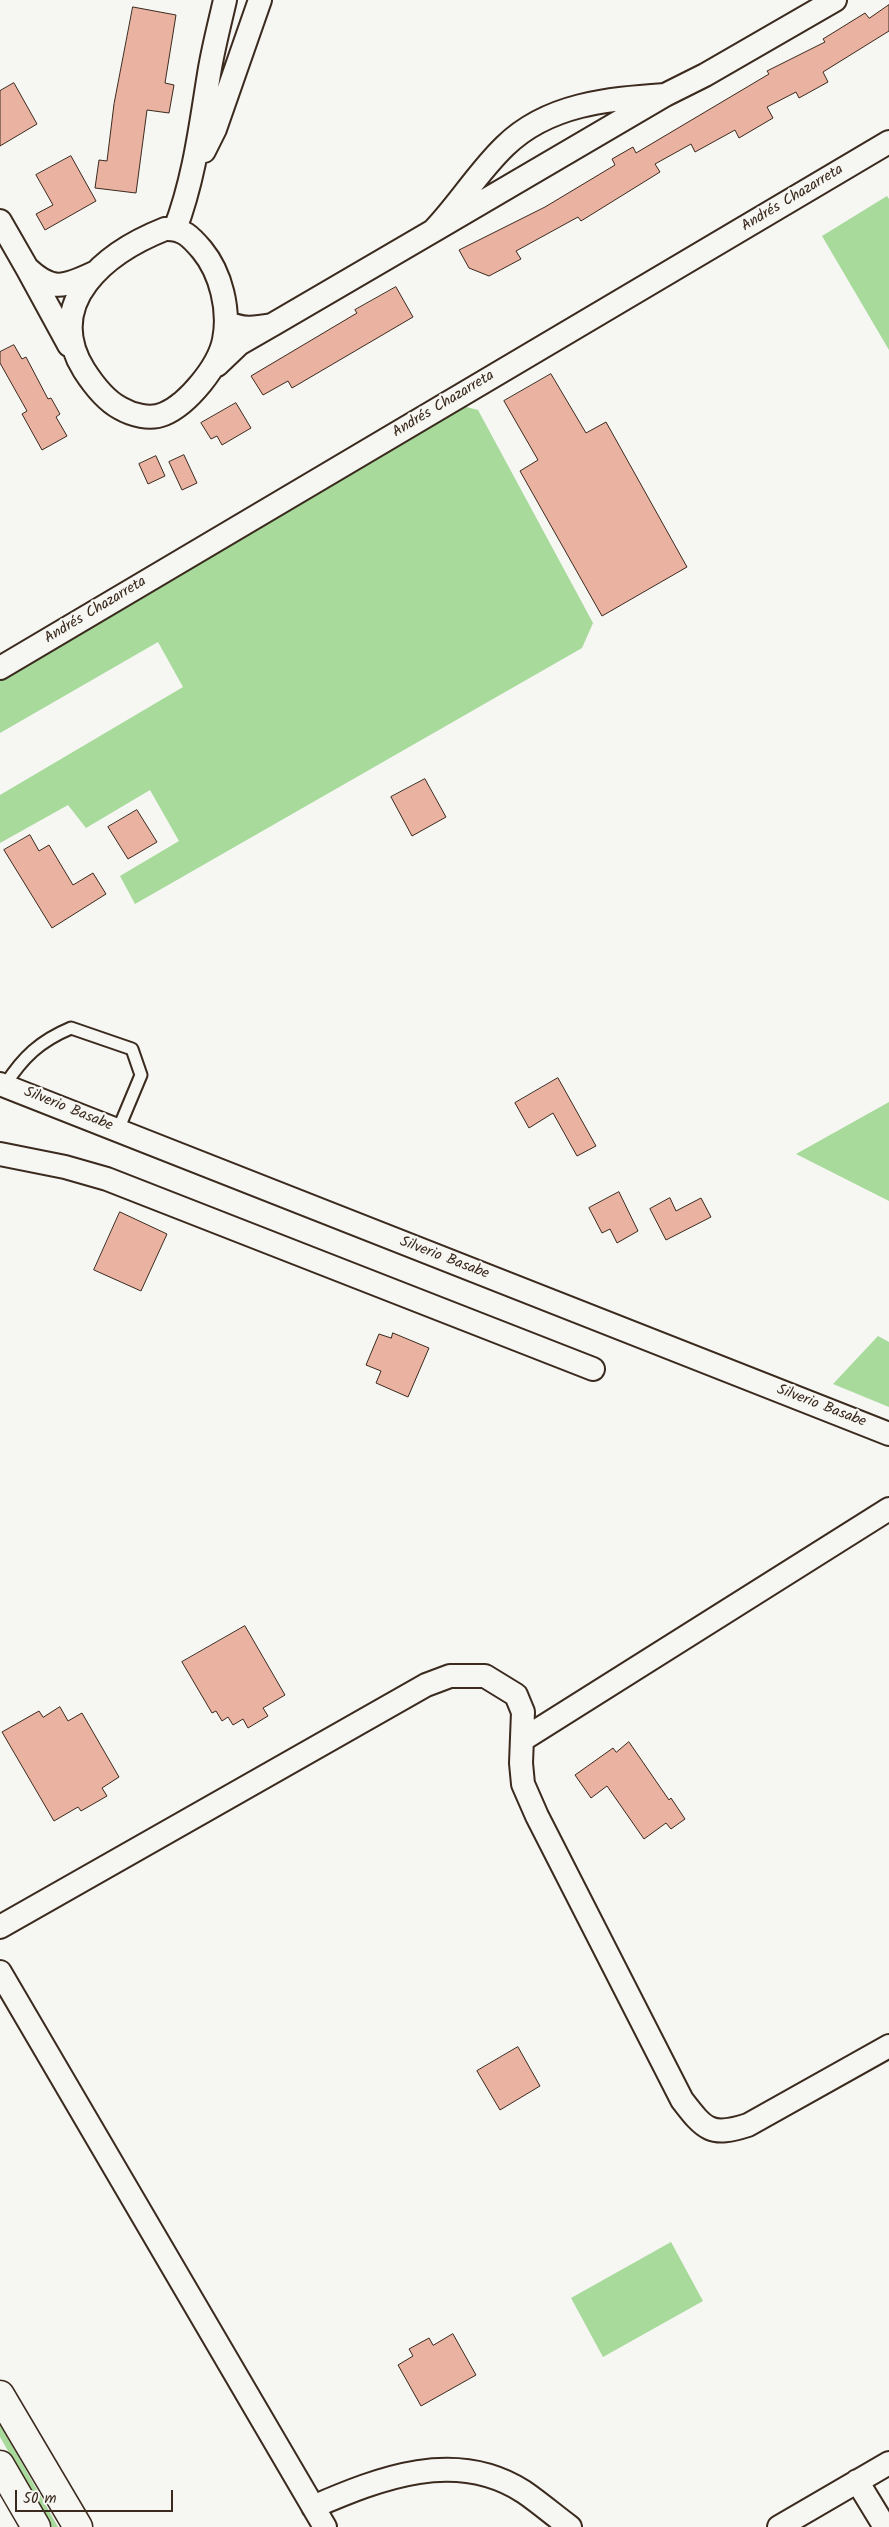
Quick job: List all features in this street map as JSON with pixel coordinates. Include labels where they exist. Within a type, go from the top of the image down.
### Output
[{"type":"street","points":[[175,229],[193,171],[211,64],[225,0]]},
{"type":"street","points":[[193,171],[215,129],[260,0]]},
{"type":"street","points":[[0,221],[91,380],[113,405],[134,415],[150,417],[162,415],[176,407],[238,344],[665,95],[705,75],[835,0]]},
{"type":"street","points":[[434,231],[488,164],[523,132],[542,121],[587,103],[611,98],[665,95]]},
{"type":"street","name":"Andrés Chazarreta","points":[[0,668],[889,142]]},
{"type":"street","points":[[26,268],[40,280],[50,285],[74,282],[94,273],[140,240],[165,229],[175,229],[191,237],[207,257],[222,292],[226,322],[221,352],[211,370]]},
{"type":"street","points":[[78,360],[70,336],[70,320],[74,305],[94,273]]},
{"type":"street","points":[[226,322],[236,327],[247,329],[272,325]]},
{"type":"street","name":"Silverio Basabe","points":[[2,1084],[889,1434]]},
{"type":"street","points":[[0,1154],[65,1167],[107,1178],[593,1368]]},
{"type":"street","points":[[522,1740],[889,1509]]},
{"type":"street","points":[[0,1927],[426,1685],[450,1676],[485,1676],[516,1695],[523,1712],[524,1784],[537,1816],[682,2100],[698,2120],[714,2131],[730,2131],[748,2125],[889,2046]]},
{"type":"street","points":[[0,1972],[325,2527]]},
{"type":"street","points":[[0,2395],[78,2527]]},
{"type":"street","points":[[779,2527],[889,2463]]},
{"type":"street","points":[[0,2465],[36,2527]]},
{"type":"street","points":[[313,2507],[365,2484],[412,2473],[455,2469],[488,2476],[523,2492],[570,2527]]},
{"type":"street","points":[[857,2482],[884,2527]]},
{"type":"lane","points":[[2,1084],[19,1062],[49,1037],[72,1028],[132,1049],[140,1074],[118,1130]]},
{"type":"green space","points":[[887,196],[889,199],[889,350],[822,236]]},
{"type":"green space","points":[[451,403],[478,410],[593,623],[582,648],[135,904],[120,876],[179,841],[150,790],[86,828],[68,805],[0,843],[0,795],[183,687],[158,642],[0,733],[0,666]]},
{"type":"green space","points":[[889,1102],[889,1201],[796,1154]]},
{"type":"green space","points":[[878,1336],[889,1342],[889,1407],[833,1384]]},
{"type":"green space","points":[[671,2242],[703,2301],[603,2357],[571,2298]]},
{"type":"green space","points":[[0,2424],[58,2527],[52,2527],[0,2437]]},
{"type":"building","points":[[889,5],[889,31],[823,72],[828,82],[799,98],[796,92],[767,107],[773,118],[739,138],[735,130],[695,152],[691,144],[655,164],[660,172],[581,221],[578,217],[516,251],[521,259],[489,276],[469,268],[459,250],[545,207],[615,165],[612,159],[633,147],[636,153],[769,74],[767,71],[825,42],[823,39],[865,13],[869,18]]},
{"type":"building","points":[[133,7],[176,15],[165,83],[174,85],[169,113],[147,110],[136,193],[95,188],[99,160],[107,161],[114,104]]},
{"type":"building","points":[[14,83],[37,124],[0,146],[0,91]]},
{"type":"building","points":[[71,156],[96,201],[45,230],[36,214],[53,205],[36,175]]},
{"type":"building","points":[[396,287],[413,317],[292,388],[288,381],[263,395],[251,376],[357,313],[355,310]]},
{"type":"building","points":[[14,345],[22,359],[26,357],[48,399],[51,398],[60,414],[56,417],[67,436],[42,450],[22,414],[27,411],[0,363],[0,352]]},
{"type":"building","points":[[551,374],[586,433],[606,422],[687,567],[602,616],[520,471],[538,460],[504,401]]},
{"type":"building","points":[[236,403],[251,428],[222,445],[217,436],[211,439],[201,423]]},
{"type":"building","points":[[184,455],[197,483],[182,490],[169,462]]},
{"type":"building","points":[[156,456],[165,476],[148,484],[139,464]]},
{"type":"building","points":[[425,779],[446,817],[412,836],[391,797]]},
{"type":"building","points":[[137,810],[157,842],[128,859],[108,827]]},
{"type":"building","points":[[30,835],[39,851],[49,845],[73,885],[93,873],[106,894],[52,928],[4,850]]},
{"type":"building","points":[[558,1078],[596,1146],[577,1156],[553,1113],[529,1128],[515,1103]]},
{"type":"building","points":[[619,1192],[638,1231],[617,1243],[610,1229],[602,1233],[589,1208]]},
{"type":"building","points":[[670,1198],[676,1211],[701,1198],[711,1217],[666,1240],[650,1209]]},
{"type":"building","points":[[120,1212],[167,1234],[141,1291],[94,1270]]},
{"type":"building","points":[[393,1333],[429,1348],[408,1397],[376,1383],[381,1371],[366,1365],[379,1334],[391,1338]]},
{"type":"building","points":[[245,1626],[285,1695],[263,1708],[268,1716],[248,1728],[243,1719],[233,1725],[228,1717],[222,1721],[216,1711],[212,1713],[182,1662]]},
{"type":"building","points":[[60,1707],[68,1721],[82,1713],[119,1777],[102,1788],[107,1796],[81,1811],[78,1807],[54,1821],[2,1732],[39,1711],[43,1717]]},
{"type":"building","points":[[629,1742],[669,1800],[671,1798],[685,1819],[671,1829],[666,1823],[644,1839],[607,1786],[591,1798],[575,1775],[613,1748],[616,1752]]},
{"type":"building","points":[[518,2047],[540,2086],[500,2110],[477,2071]]},
{"type":"building","points":[[453,2334],[476,2375],[421,2406],[398,2365],[413,2356],[409,2349],[429,2338],[433,2345]]}]
